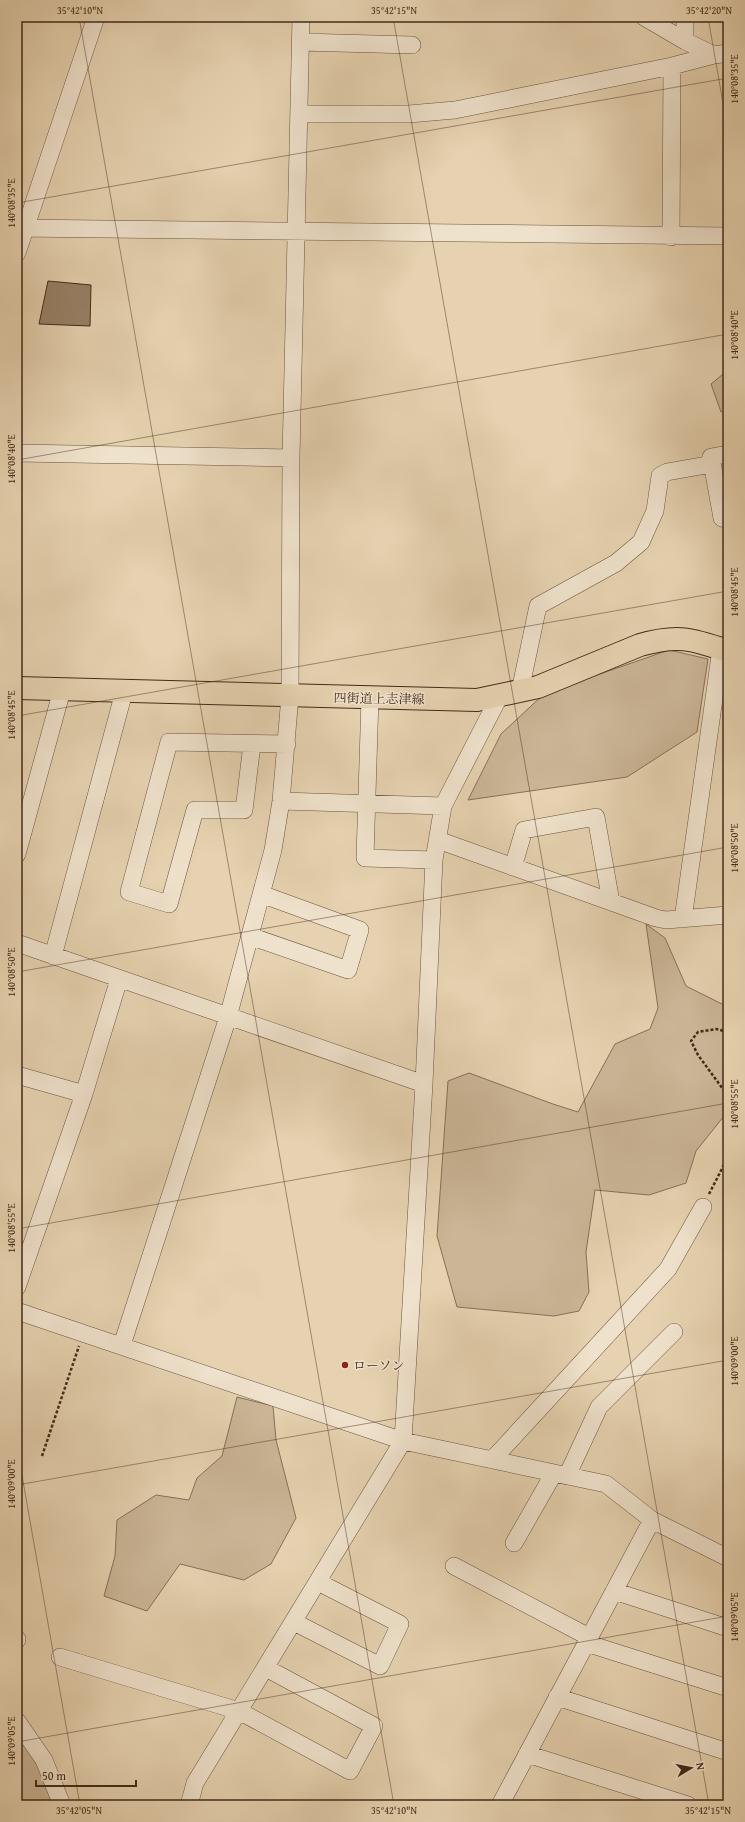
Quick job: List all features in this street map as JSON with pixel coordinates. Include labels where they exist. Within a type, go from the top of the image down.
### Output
[{"type":"main road","name":"四街道上志津線","points":[[17,688],[124,692],[477,700],[538,686],[640,645],[657,640],[679,638],[724,650]]},
{"type":"street","points":[[17,253],[21,228],[96,17]]},
{"type":"street","points":[[122,1345],[228,1017],[273,850],[281,801],[290,696],[291,458],[301,17]]},
{"type":"street","points":[[644,17],[685,41],[721,54]]},
{"type":"street","points":[[685,17],[685,41]]},
{"type":"street","points":[[300,42],[412,45]]},
{"type":"street","points":[[299,114],[409,114],[455,110],[672,66],[721,54]]},
{"type":"street","points":[[671,237],[672,66]]},
{"type":"street","points":[[21,228],[671,237],[728,236]]},
{"type":"street","points":[[17,453],[291,458]]},
{"type":"street","points":[[728,454],[711,457],[722,518],[728,520]]},
{"type":"street","points":[[189,1805],[195,1783],[403,1441],[424,1084],[434,860],[443,806],[510,693],[538,606],[616,563],[641,542],[655,511],[660,476],[667,472],[712,464]]},
{"type":"street","points":[[683,919],[724,650]]},
{"type":"street","points":[[17,854],[62,690]]},
{"type":"street","points":[[53,956],[124,692]]},
{"type":"street","points":[[370,698],[365,804],[365,858],[434,860]]},
{"type":"street","points":[[252,744],[244,810],[195,810],[169,904],[128,892],[169,742],[286,744]]},
{"type":"street","points":[[281,801],[443,806]]},
{"type":"street","points":[[513,867],[524,830],[596,817],[611,902]]},
{"type":"street","points":[[438,840],[656,918],[666,920],[728,915]]},
{"type":"street","points":[[250,936],[348,970],[360,930],[261,894]]},
{"type":"street","points":[[17,943],[424,1084]]},
{"type":"street","points":[[17,1287],[84,1094],[119,979]]},
{"type":"street","points":[[17,1075],[84,1094]]},
{"type":"street","points":[[492,1460],[668,1269],[703,1207]]},
{"type":"street","points":[[17,1311],[122,1345],[403,1441],[606,1484],[652,1520],[728,1558]]},
{"type":"street","points":[[514,1542],[560,1474],[599,1407],[674,1332]]},
{"type":"street","points":[[500,1805],[652,1520]]},
{"type":"street","points":[[454,1566],[588,1640],[728,1688]]},
{"type":"street","points":[[294,1622],[380,1666],[400,1624],[318,1582]]},
{"type":"street","points":[[614,1591],[728,1628]]},
{"type":"street","points":[[60,1657],[239,1711],[350,1771],[374,1726],[266,1668]]},
{"type":"street","points":[[557,1697],[728,1752]]},
{"type":"street","points":[[17,1721],[44,1760],[62,1805]]},
{"type":"street","points":[[527,1754],[688,1805]]},
{"type":"path","points":[[728,1032],[716,1029],[698,1032],[691,1041],[698,1055],[728,1096]]},
{"type":"path","points":[[703,1207],[728,1157]]},
{"type":"path","points":[[42,1456],[84,1333]]},
{"type":"shaded area","points":[[728,370],[728,410],[721,412],[711,384]]},
{"type":"shaded area","points":[[669,650],[708,659],[697,732],[627,777],[468,800],[501,734],[545,693]]},
{"type":"shaded area","points":[[646,924],[665,938],[686,986],[724,1005],[728,1017],[728,1111],[696,1151],[686,1183],[649,1195],[595,1190],[586,1252],[589,1292],[579,1311],[554,1316],[457,1307],[437,1236],[448,1081],[469,1073],[578,1112],[615,1044],[650,1029],[658,1008]]},
{"type":"shaded area","points":[[237,1397],[273,1406],[276,1440],[296,1518],[271,1564],[244,1580],[180,1564],[147,1611],[104,1596],[115,1556],[117,1520],[156,1495],[189,1500],[197,1478],[222,1456]]},
{"type":"shaded area","points":[[17,1729],[40,1762],[57,1805],[17,1805]]},
{"type":"building","points":[[48,281],[91,285],[90,326],[39,324]]},
{"type":"place","name":"ローソン","points":[[345,1365]]}]
